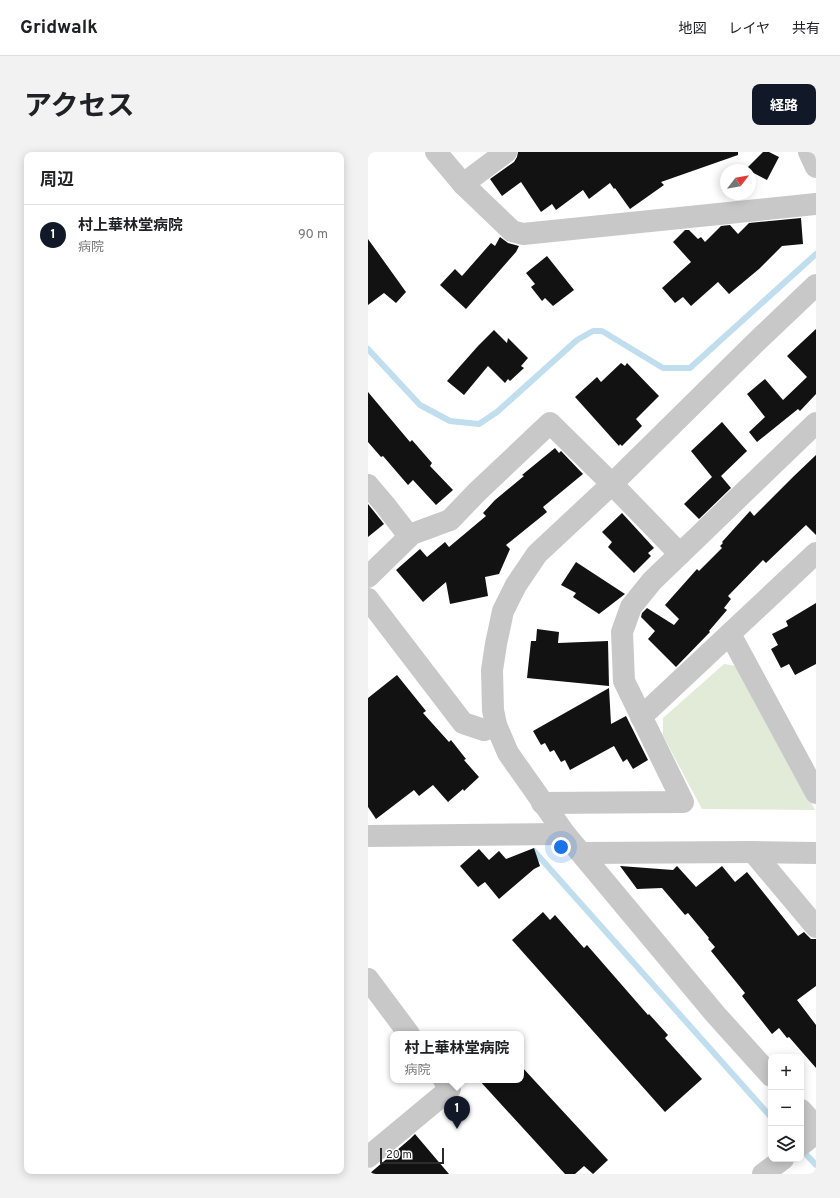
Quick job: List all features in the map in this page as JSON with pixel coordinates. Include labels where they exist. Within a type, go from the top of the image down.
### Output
[{"type":"street","points":[[436,152],[463,184],[512,231],[523,234],[816,204]]},
{"type":"street","points":[[463,184],[506,152]]},
{"type":"street","points":[[809,152],[816,167]]},
{"type":"street","points":[[768,1073],[716,1015],[565,834],[542,803],[508,753],[496,725],[492,670],[503,611],[516,584],[537,554],[612,484],[816,285]]},
{"type":"street","points":[[368,577],[409,536],[450,520],[478,491],[550,423],[680,554]]},
{"type":"street","points":[[542,803],[683,802],[624,681],[622,632],[631,607],[652,581],[816,423]]},
{"type":"street","points":[[368,485],[409,536]]},
{"type":"street","points":[[641,717],[816,553]]},
{"type":"street","points":[[368,598],[463,723],[484,730],[496,725]]},
{"type":"street","points":[[730,634],[816,793]]},
{"type":"street","points":[[368,836],[565,834]]},
{"type":"street","points":[[753,852],[816,928]]},
{"type":"street","points":[[582,853],[816,853]]},
{"type":"street","points":[[368,979],[407,1031]]},
{"type":"street","points":[[368,1157],[450,1089],[446,1083]]},
{"type":"street","points":[[804,1119],[810,1136]]},
{"type":"street","points":[[763,1174],[779,1162]]},
{"type":"green space","points":[[724,664],[738,666],[815,810],[702,809],[663,736],[663,718]]},
{"type":"building","points":[[518,152],[738,152],[738,155],[661,182],[664,185],[630,209],[610,183],[589,199],[583,190],[556,210],[552,204],[541,212],[521,182],[502,196],[490,179],[514,162]]},
{"type":"building","points":[[763,152],[769,152],[779,157],[767,180],[756,174],[756,164],[751,164]]},
{"type":"building","points":[[801,218],[803,244],[782,246],[759,269],[729,294],[718,282],[691,306],[683,297],[675,303],[662,288],[691,262],[673,242],[685,230],[689,230],[698,239],[701,237],[705,242],[721,226],[730,225],[738,234],[749,223]]},
{"type":"building","points":[[500,237],[508,243],[519,246],[516,252],[466,309],[440,285],[455,269],[462,276],[491,243],[495,246]]},
{"type":"building","points":[[368,239],[406,292],[396,303],[384,293],[368,305]]},
{"type":"building","points":[[547,256],[574,290],[553,306],[545,298],[542,301],[531,287],[535,284],[526,273]]},
{"type":"building","points":[[816,329],[816,394],[800,411],[798,409],[757,442],[749,432],[765,417],[747,394],[765,379],[783,400],[807,377],[787,356]]},
{"type":"building","points":[[494,330],[507,343],[508,338],[528,358],[521,366],[524,368],[510,381],[508,379],[505,383],[488,366],[464,395],[447,381]]},
{"type":"building","points":[[621,363],[625,366],[627,363],[659,396],[636,419],[642,426],[622,446],[620,444],[619,446],[575,397],[597,377],[601,382]]},
{"type":"building","points":[[368,392],[410,442],[412,440],[432,463],[430,466],[453,490],[436,505],[413,480],[408,485],[383,456],[381,457],[368,442]]},
{"type":"building","points":[[722,422],[747,451],[721,476],[731,488],[699,519],[684,504],[712,477],[691,451]]},
{"type":"building","points":[[555,448],[559,453],[561,451],[583,474],[543,507],[547,512],[506,545],[510,549],[499,574],[485,577],[488,596],[450,604],[446,582],[423,602],[396,570],[420,549],[427,557],[445,542],[449,547],[486,516],[483,513],[495,500],[524,476],[522,475]]},
{"type":"building","points":[[816,455],[816,535],[806,525],[766,563],[763,560],[728,596],[731,599],[724,608],[727,610],[709,631],[710,632],[676,667],[648,639],[655,631],[641,617],[642,613],[647,608],[674,625],[679,619],[665,605],[697,569],[699,571],[722,548],[720,546],[723,543],[722,542],[750,511],[754,516]]},
{"type":"building","points":[[368,504],[384,524],[368,537]]},
{"type":"building","points":[[622,513],[654,548],[648,553],[651,556],[634,573],[608,547],[612,542],[602,532]]},
{"type":"building","points":[[576,562],[625,594],[599,614],[573,597],[576,593],[561,585]]},
{"type":"building","points":[[816,603],[816,664],[795,675],[789,664],[781,668],[771,649],[778,645],[772,634],[788,626],[786,621]]},
{"type":"building","points":[[537,629],[559,632],[558,643],[608,641],[609,686],[527,678],[531,641],[536,641]]},
{"type":"building","points":[[397,675],[426,711],[423,713],[449,742],[451,740],[466,759],[464,760],[479,777],[464,791],[463,789],[448,802],[433,785],[419,796],[414,790],[376,819],[368,807],[368,698]]},
{"type":"building","points":[[609,688],[611,724],[626,716],[648,760],[633,769],[627,759],[623,762],[614,746],[570,770],[565,760],[561,762],[554,750],[550,752],[545,743],[541,745],[533,731]]},
{"type":"building","points":[[534,848],[540,866],[534,869],[499,899],[485,882],[478,887],[460,866],[479,849],[489,860],[499,851],[506,859]]},
{"type":"building","points":[[620,866],[673,870],[677,866],[696,887],[722,866],[735,882],[747,872],[798,936],[804,932],[811,939],[816,939],[816,986],[797,1000],[816,1025],[816,1068],[789,1037],[787,1038],[779,1028],[772,1034],[742,996],[745,993],[711,951],[715,947],[708,939],[709,938],[688,913],[685,915],[662,888],[637,889]]},
{"type":"building","points":[[543,912],[550,920],[555,915],[584,948],[587,945],[648,1015],[649,1014],[668,1035],[665,1038],[702,1079],[665,1112],[512,940]]},
{"type":"building","points":[[524,1069],[608,1160],[593,1174],[584,1166],[575,1174],[565,1174],[482,1083],[524,1083]]},
{"type":"building","points":[[415,1134],[449,1174],[369,1174],[410,1139]]},
{"type":"waterway","points":[[368,349],[420,405],[450,421],[479,424],[497,412],[577,340],[593,331],[602,331],[663,368],[690,368],[816,254]]},
{"type":"waterway","points":[[534,851],[768,1114]]},
{"type":"waterway","points":[[804,1152],[816,1165]]},
{"type":"place","name":"村上華林堂病院","points":[[457,1129]]}]
